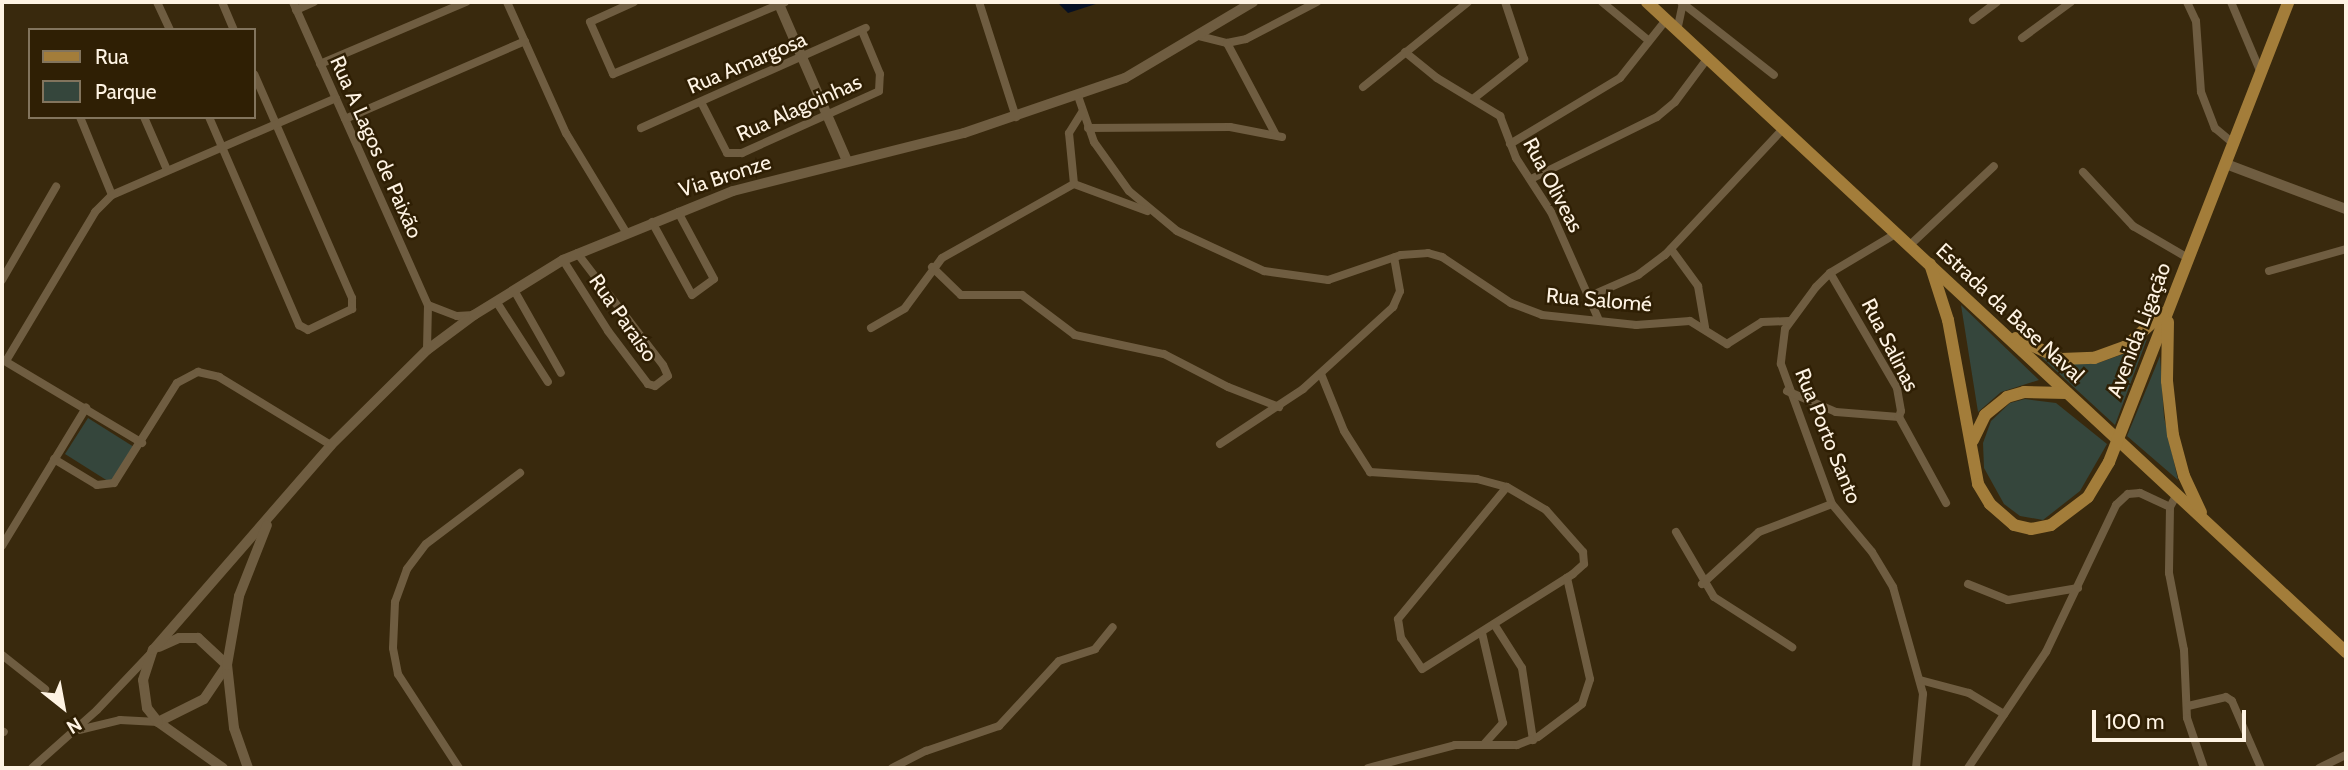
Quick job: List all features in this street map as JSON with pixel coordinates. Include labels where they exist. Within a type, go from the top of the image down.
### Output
[{"type":"main road","name":"Via Bronze","points":[[153,650],[331,445],[427,350],[474,315],[563,260],[626,232],[733,191],[1016,117],[1078,96],[1125,78],[1253,2]]},
{"type":"main road","name":"Estrada da Base Naval","points":[[1647,2],[2346,652]]},
{"type":"main road","name":"Avenida Ligação","points":[[1930,264],[1948,320],[1973,440],[1972,461],[1984,495],[2006,520],[2023,528],[2051,525],[2076,509],[2109,461],[2288,2]]},
{"type":"main road","points":[[2226,164],[2346,209]]},
{"type":"main road","points":[[1999,328],[2061,359],[2085,360],[2132,342],[2170,305]]},
{"type":"main road","points":[[2170,305],[2167,381],[2184,476],[2209,525]]},
{"type":"main road","points":[[1973,440],[1985,415],[2007,397],[2024,392],[2067,393]]},
{"type":"main road","points":[[2174,491],[2184,476]]},
{"type":"main road","points":[[248,768],[234,728],[227,665],[239,596],[276,507]]},
{"type":"main road","points":[[223,768],[158,722],[142,692],[144,668],[153,650],[179,638],[198,638],[227,665]]},
{"type":"main road","points":[[158,722],[204,699],[227,665]]},
{"type":"street","points":[[157,2],[169,28]]},
{"type":"street","points":[[222,2],[233,28]]},
{"type":"street","points":[[295,6],[314,2]]},
{"type":"street","points":[[320,64],[466,2]]},
{"type":"street","points":[[507,2],[566,133],[626,232]]},
{"type":"street","points":[[634,2],[590,22],[613,74],[781,3],[846,161]]},
{"type":"street","points":[[979,2],[1016,117]]},
{"type":"street","points":[[1199,36],[1227,43],[1245,39],[1317,2]]},
{"type":"street","points":[[1363,87],[1468,2]]},
{"type":"street","points":[[1473,99],[1524,59],[1504,2]]},
{"type":"street","points":[[1602,2],[1648,40]]},
{"type":"street","points":[[1676,31],[1683,2],[1774,75]]},
{"type":"street","points":[[1973,20],[1997,2]]},
{"type":"street","points":[[2022,38],[2071,2]]},
{"type":"street","points":[[2187,2],[2196,21],[2201,92],[2216,128],[2234,144]]},
{"type":"street","points":[[2231,2],[2261,73]]},
{"type":"street","name":"Rua A Lagos de Paixão","points":[[295,6],[428,305],[427,350]]},
{"type":"street","points":[[1510,144],[1613,83],[1666,20]]},
{"type":"street","name":"Rua Amargosa","points":[[641,128],[804,60],[864,30]]},
{"type":"street","name":"Rua Alagoinhas","points":[[701,102],[723,148],[733,156],[869,97],[882,86],[864,30]]},
{"type":"street","points":[[345,119],[525,41]]},
{"type":"street","points":[[1088,128],[1230,127],[1279,136],[1227,43]]},
{"type":"street","name":"Rua Oliveas","points":[[1405,52],[1437,78],[1500,117],[1510,144],[1551,212],[1598,318]]},
{"type":"street","points":[[1531,180],[1657,117],[1675,102],[1707,59]]},
{"type":"street","points":[[210,119],[303,329],[353,308],[256,79]]},
{"type":"street","name":"Rua Salomé","points":[[1078,96],[1088,128],[1119,179],[1153,213],[1177,231],[1264,271],[1295,278],[1345,278],[1394,258],[1416,254],[1442,257],[1493,293],[1527,310],[1563,318],[1598,318],[1636,325],[1690,321],[1705,327],[1723,344],[1733,344],[1762,322],[1789,321]]},
{"type":"street","points":[[142,443],[4,360],[95,212],[112,195],[335,98]]},
{"type":"street","points":[[871,328],[905,308],[932,267],[976,236],[1074,184],[1069,133],[1082,112]]},
{"type":"street","points":[[145,119],[167,170]]},
{"type":"street","points":[[81,121],[112,195]]},
{"type":"street","points":[[1588,297],[1638,275],[1671,249],[1783,129]]},
{"type":"street","points":[[1910,245],[1994,166]]},
{"type":"street","points":[[2083,172],[2133,226],[2188,258]]},
{"type":"street","name":"Rua Salomé","points":[[1074,184],[1153,213]]},
{"type":"street","points":[[2,280],[56,187]]},
{"type":"street","points":[[652,222],[690,294],[712,283],[713,277],[678,212]]},
{"type":"street","name":"Rua Porto Santo","points":[[1897,233],[1830,273],[1789,321],[1781,364],[1787,391],[1832,504],[1886,573],[1920,680],[1923,709],[1916,768]]},
{"type":"street","points":[[1671,249],[1698,286],[1705,302],[1705,327]]},
{"type":"street","points":[[2269,271],[2346,249]]},
{"type":"street","name":"Rua Paraíso","points":[[563,260],[648,384],[660,382],[668,375],[658,357],[578,253]]},
{"type":"street","points":[[1220,444],[1279,407],[1321,374],[1397,302],[1401,291],[1394,258]]},
{"type":"street","points":[[932,267],[961,295],[1022,295],[1075,335],[1164,354],[1228,387],[1279,407]]},
{"type":"street","name":"Rua Salinas","points":[[1787,391],[1836,412],[1899,416],[1900,395],[1830,273]]},
{"type":"street","points":[[514,290],[561,373]]},
{"type":"street","points":[[496,301],[548,382]]},
{"type":"street","points":[[428,305],[457,316],[474,315]]},
{"type":"street","points":[[54,459],[97,485],[110,486],[119,479],[177,383],[198,372],[219,377],[331,445]]},
{"type":"street","points":[[1321,374],[1352,448],[1370,472],[1477,479],[1507,487],[1546,510],[1577,541],[1585,561],[1567,578],[1422,668],[1397,625],[1407,605],[1507,487]]},
{"type":"street","points":[[2,546],[86,408]]},
{"type":"street","points":[[1899,416],[1946,503]]},
{"type":"street","points":[[458,768],[398,674],[393,648],[396,602],[407,569],[426,544],[520,473]]},
{"type":"street","points":[[2174,491],[2170,507],[2169,573],[2184,650],[2188,706],[2204,768]]},
{"type":"street","points":[[1968,768],[2046,652],[2123,498],[2140,493],[2170,507]]},
{"type":"street","points":[[1702,584],[1759,532],[1832,504]]},
{"type":"street","points":[[1676,532],[1702,584],[1737,616],[1792,648]]},
{"type":"street","points":[[1368,768],[1423,751],[1484,744],[1517,745],[1533,740],[1582,704],[1590,692],[1567,578]]},
{"type":"street","points":[[1968,584],[2008,600],[2078,587]]},
{"type":"street","points":[[1494,624],[1522,668],[1533,740]]},
{"type":"street","points":[[892,768],[917,754],[999,726],[1059,661],[1095,649],[1113,627]]},
{"type":"street","points":[[1482,633],[1503,714],[1499,730],[1484,744]]},
{"type":"street","points":[[32,768],[73,733],[153,650]]},
{"type":"street","points":[[2,655],[45,689]]},
{"type":"street","points":[[1920,680],[1969,693],[2004,714]]},
{"type":"street","points":[[2188,706],[2226,697],[2232,701],[2261,768]]},
{"type":"street","points":[[73,733],[102,722],[158,722]]},
{"type":"street","points":[[2319,768],[2346,755]]},
{"type":"green space","points":[[1961,305],[2039,380],[2001,392],[1978,412]]},
{"type":"green space","points":[[2147,339],[2115,425],[2041,357],[2063,363],[2098,363],[2129,352]]},
{"type":"green space","points":[[2160,356],[2164,417],[2178,480],[2127,436]]},
{"type":"green space","points":[[2025,399],[2056,403],[2107,444],[2080,491],[2043,520],[2020,516],[2004,504],[1984,468],[1983,443],[1991,421],[2010,403]]},
{"type":"green space","points":[[88,418],[134,447],[111,483],[65,454]]},
{"type":"water","points":[[1057,2],[1102,2],[1068,13]]}]
